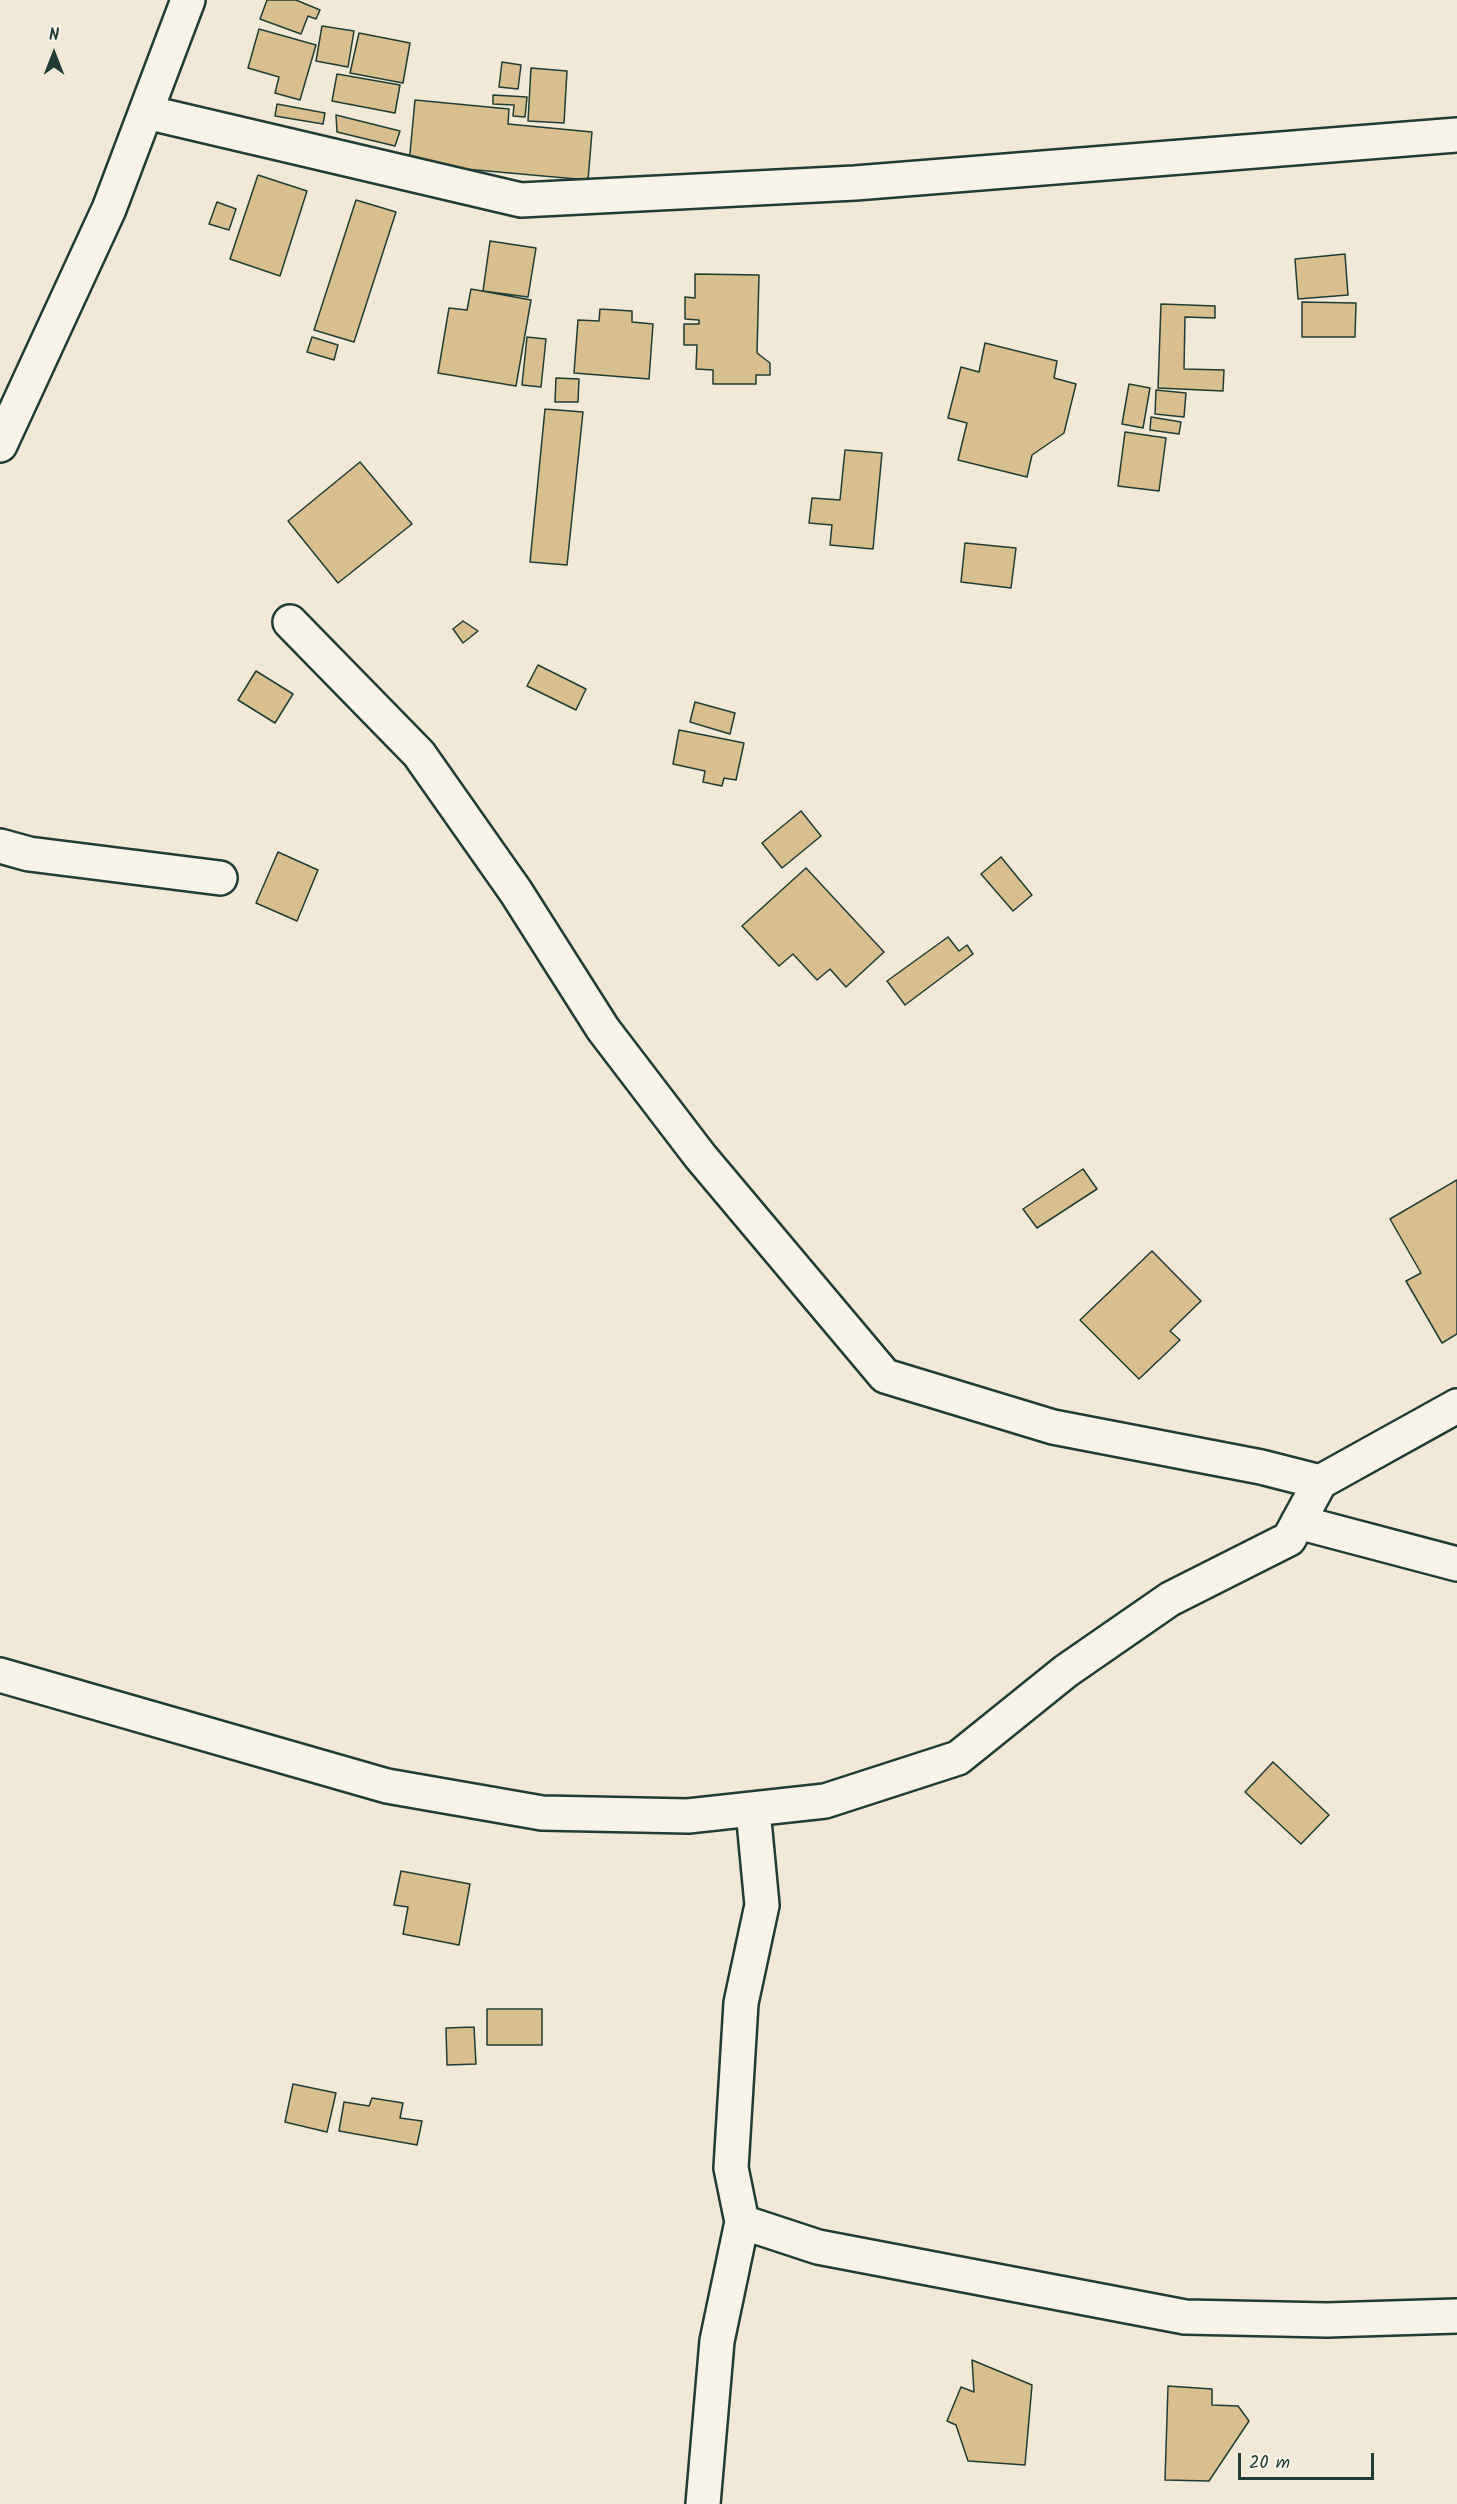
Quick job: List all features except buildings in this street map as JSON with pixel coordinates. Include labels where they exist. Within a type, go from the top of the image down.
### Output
[{"type":"street","points":[[0,445],[109,209],[188,0]]},
{"type":"street","points":[[146,112],[521,200],[855,183],[1457,135]]},
{"type":"street","points":[[290,622],[419,754],[516,892],[603,1029],[700,1156],[885,1376],[1053,1427],[1261,1467],[1320,1482]]},
{"type":"street","points":[[0,846],[29,854],[220,878]]},
{"type":"street","points":[[0,1675],[387,1786],[542,1814],[688,1816],[825,1801],[958,1758],[1066,1671],[1170,1599],[1289,1539],[1320,1482],[1457,1406]]},
{"type":"street","points":[[1298,1522],[1457,1564]]},
{"type":"street","points":[[704,2504],[717,2341],[742,2222],[731,2168],[741,2003],[762,1905],[753,1810]]},
{"type":"street","points":[[742,2222],[818,2247],[1185,2317],[1327,2320],[1457,2316]]}]
